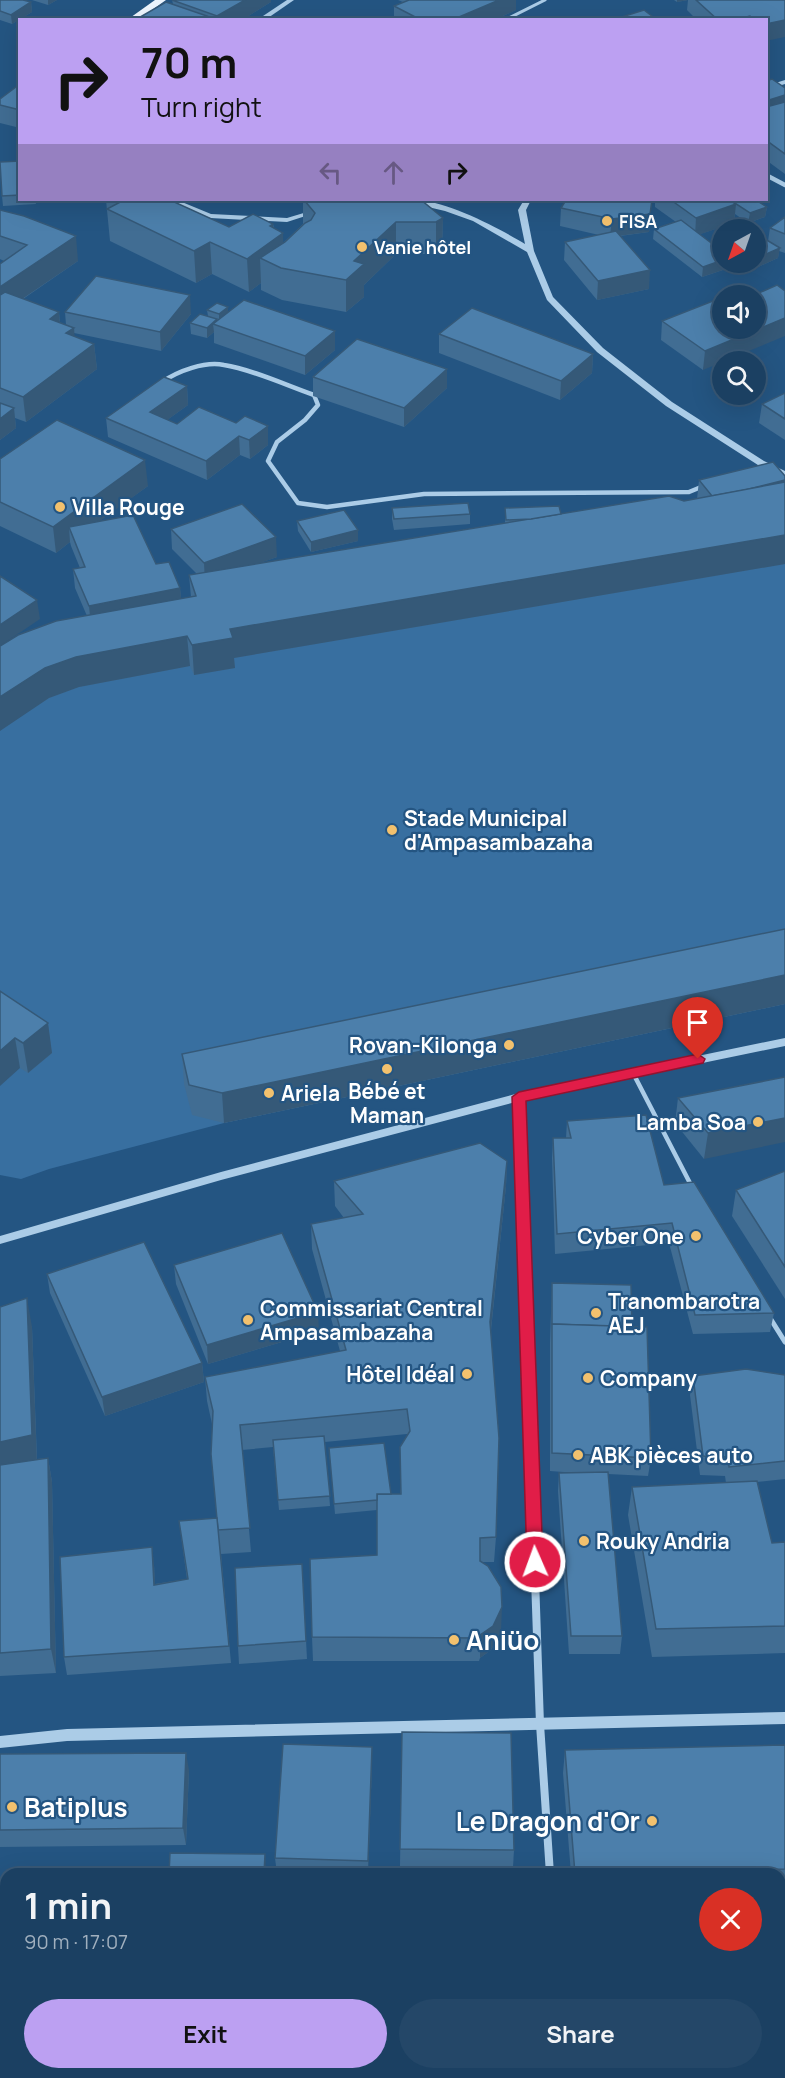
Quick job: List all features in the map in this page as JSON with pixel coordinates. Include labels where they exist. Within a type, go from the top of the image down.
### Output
[{"type":"main road","points":[[134,18],[161,0]]},
{"type":"street","points":[[263,18],[291,0]]},
{"type":"street","points":[[768,87],[785,82]]},
{"type":"street","points":[[768,176],[785,185]]},
{"type":"street","points":[[174,201],[210,216],[287,220],[330,207]]},
{"type":"street","points":[[526,201],[522,210],[530,251],[550,298],[600,350],[669,404],[761,464],[785,474]]},
{"type":"street","points":[[407,203],[418,203],[458,213],[494,226],[530,251]]},
{"type":"street","points":[[157,385],[174,374],[198,367],[223,364],[314,395],[318,405],[305,420],[278,442],[268,460],[298,504],[327,507],[424,494],[689,492],[710,484]]},
{"type":"street","points":[[751,468],[761,464]]},
{"type":"street","points":[[0,1240],[221,1176],[519,1097],[785,1042]]},
{"type":"street","points":[[519,1097],[540,1724],[550,1868]]},
{"type":"street","points":[[0,1742],[67,1735],[785,1718]]},
{"type":"lane","points":[[509,18],[545,0]]},
{"type":"lane","points":[[633,1073],[698,1197]]},
{"type":"lane","points":[[767,1313],[785,1342]]},
{"type":"shaded area","name":"Stade Municipal d'Ampasambazaha","points":[[785,510],[785,1004],[224,1123],[49,1169],[21,1179],[0,1175],[0,655]]},
{"type":"building","points":[[0,0],[31,2],[11,15],[0,11]]},
{"type":"building","points":[[172,0],[245,0],[217,16]]},
{"type":"building","points":[[409,0],[499,0],[457,18],[417,18],[394,6]]},
{"type":"building","points":[[696,0],[785,0],[785,20],[768,24],[768,18],[750,16],[716,18]]},
{"type":"building","points":[[166,2],[207,16],[204,18],[138,18]]},
{"type":"building","points":[[644,10],[654,18],[618,18]]},
{"type":"building","points":[[772,79],[785,88],[785,95],[768,100],[768,80]]},
{"type":"building","points":[[18,86],[18,110],[0,105],[0,99]]},
{"type":"building","points":[[785,102],[785,154],[768,141],[768,106]]},
{"type":"building","points":[[18,161],[18,195],[2,196],[0,162]]},
{"type":"building","points":[[122,201],[172,201],[229,227],[253,214],[273,224],[270,226],[283,233],[247,259],[210,242],[194,251],[107,209]]},
{"type":"building","points":[[305,201],[422,201],[443,218],[436,222],[396,222],[354,261],[364,264],[346,280],[281,268],[260,258],[285,242],[311,220],[315,213]]},
{"type":"building","points":[[565,201],[652,201],[650,214],[612,219],[561,208]]},
{"type":"building","points":[[672,201],[731,201],[736,204],[696,218]]},
{"type":"building","points":[[732,201],[758,201],[767,207],[750,213]]},
{"type":"building","points":[[0,210],[24,216],[76,236],[0,287],[0,264],[27,245],[0,236]]},
{"type":"building","points":[[785,217],[785,234],[770,228]]},
{"type":"building","points":[[681,220],[712,244],[712,264],[703,267],[654,229]]},
{"type":"building","points":[[616,231],[650,270],[598,281],[565,242]]},
{"type":"building","points":[[766,240],[780,248],[766,254]]},
{"type":"building","points":[[96,276],[190,295],[160,332],[65,312]]},
{"type":"building","points":[[777,285],[785,291],[785,318],[766,326],[766,290]]},
{"type":"building","points":[[5,292],[59,312],[50,319],[74,328],[66,333],[94,344],[23,397],[0,388],[0,295]]},
{"type":"building","points":[[244,300],[335,331],[305,356],[213,324]]},
{"type":"building","points":[[712,301],[712,339],[734,339],[705,351],[662,321]]},
{"type":"building","points":[[217,303],[228,307],[219,314],[207,310]]},
{"type":"building","points":[[472,308],[593,354],[561,381],[439,334]]},
{"type":"building","points":[[200,314],[217,319],[207,328],[190,323]]},
{"type":"building","points":[[357,339],[447,369],[404,408],[313,377]]},
{"type":"building","points":[[164,377],[187,386],[150,412],[177,424],[199,407],[236,423],[245,416],[268,426],[249,440],[239,436],[206,461],[106,418]]},
{"type":"building","points":[[785,393],[785,419],[764,405],[766,405],[766,402]]},
{"type":"building","points":[[0,403],[14,408],[0,419]]},
{"type":"building","points":[[57,420],[145,460],[53,527],[0,502],[0,459]]},
{"type":"building","points":[[773,462],[785,476],[785,480],[712,496],[699,480]]},
{"type":"building","points":[[785,482],[785,535],[230,629],[233,638],[192,645],[187,636],[76,657],[45,668],[0,697],[0,646],[18,635],[56,621],[196,596],[189,575],[669,496],[684,501]]},
{"type":"building","points":[[468,503],[470,514],[394,519],[392,508]]},
{"type":"building","points":[[242,504],[276,537],[204,563],[171,529]]},
{"type":"building","points":[[559,506],[561,514],[506,520],[505,508]]},
{"type":"building","points":[[344,510],[358,530],[311,542],[297,521]]},
{"type":"building","points":[[133,515],[156,564],[169,562],[180,588],[89,606],[73,569],[85,567],[69,527]]},
{"type":"building","points":[[0,576],[37,600],[0,625]]},
{"type":"building","points":[[785,929],[785,975],[222,1093],[189,1085],[182,1054]]},
{"type":"building","points":[[0,991],[48,1023],[23,1043],[15,1038],[0,1051]]},
{"type":"building","points":[[785,1077],[785,1118],[708,1133],[678,1098]]},
{"type":"building","points":[[646,1115],[664,1185],[694,1182],[774,1313],[695,1315],[672,1223],[557,1234],[553,1138],[571,1138],[567,1121]]},
{"type":"building","points":[[480,1143],[507,1161],[490,1322],[499,1438],[496,1537],[480,1538],[480,1561],[488,1566],[501,1587],[502,1607],[493,1626],[480,1635],[481,1638],[312,1637],[310,1559],[377,1555],[377,1494],[401,1494],[400,1447],[410,1431],[407,1409],[240,1425],[250,1528],[218,1530],[211,1454],[213,1411],[205,1377],[346,1350],[311,1224],[363,1214],[334,1181]]},
{"type":"building","points":[[785,1171],[785,1267],[736,1190]]},
{"type":"building","points":[[282,1233],[318,1312],[207,1345],[174,1265]]},
{"type":"building","points":[[144,1242],[202,1363],[102,1397],[47,1274]]},
{"type":"building","points":[[552,1283],[631,1285],[632,1327],[552,1324]]},
{"type":"building","points":[[27,1298],[32,1435],[0,1442],[0,1307]]},
{"type":"building","points":[[552,1324],[647,1327],[651,1458],[552,1453]]},
{"type":"building","points":[[746,1369],[785,1375],[785,1461],[729,1467],[728,1457],[703,1456],[693,1376]]},
{"type":"building","points":[[324,1436],[330,1496],[278,1500],[273,1440]]},
{"type":"building","points":[[384,1443],[391,1494],[377,1494],[377,1500],[334,1504],[329,1448]]},
{"type":"building","points":[[48,1458],[51,1649],[0,1653],[0,1465]]},
{"type":"building","points":[[608,1472],[622,1636],[571,1636],[559,1473]]},
{"type":"building","points":[[757,1481],[772,1543],[785,1542],[785,1626],[656,1629],[632,1487]]},
{"type":"building","points":[[217,1518],[229,1646],[64,1657],[60,1557],[152,1547],[154,1585],[188,1579],[179,1521]]},
{"type":"building","points":[[302,1564],[306,1641],[238,1646],[235,1568]]},
{"type":"building","points":[[402,1732],[511,1733],[514,1850],[400,1849]]},
{"type":"building","points":[[283,1744],[372,1747],[368,1861],[275,1858]]},
{"type":"building","points":[[785,1745],[785,1868],[575,1868],[565,1750]]},
{"type":"building","points":[[186,1753],[183,1828],[0,1830],[0,1754]]},
{"type":"building","points":[[170,1853],[265,1854],[264,1868],[169,1868]]},
{"type":"place","name":"FISA","points":[[607,221]]},
{"type":"place","name":"Vanie hôtel","points":[[362,247]]},
{"type":"place","name":"Villa Rouge","points":[[60,507]]},
{"type":"place","name":"Stade Municipal d'Ampasambazaha","points":[[392,830]]},
{"type":"place","name":"Rovan-Kilonga","points":[[509,1045]]},
{"type":"place","name":"Bébé et Maman","points":[[387,1069]]},
{"type":"place","name":"Ariela","points":[[269,1093]]},
{"type":"place","name":"Lamba Soa","points":[[758,1122]]},
{"type":"place","name":"Cyber One","points":[[696,1236]]},
{"type":"place","name":"Tranombarotra AEJ","points":[[596,1313]]},
{"type":"place","name":"Commissariat Central Ampasambazaha","points":[[248,1320]]},
{"type":"place","name":"Hôtel Idéal","points":[[467,1374]]},
{"type":"place","name":"Company","points":[[588,1378]]},
{"type":"place","name":"ABK pièces auto","points":[[578,1455]]},
{"type":"place","name":"Rouky Andria","points":[[584,1541]]},
{"type":"place","name":"Aniüo","points":[[454,1640]]},
{"type":"place","name":"Batiplus","points":[[12,1807]]},
{"type":"place","name":"Le Dragon d'Or","points":[[652,1821]]},
{"type":"route","points":[[535,1562],[519,1097],[698,1059]]}]
